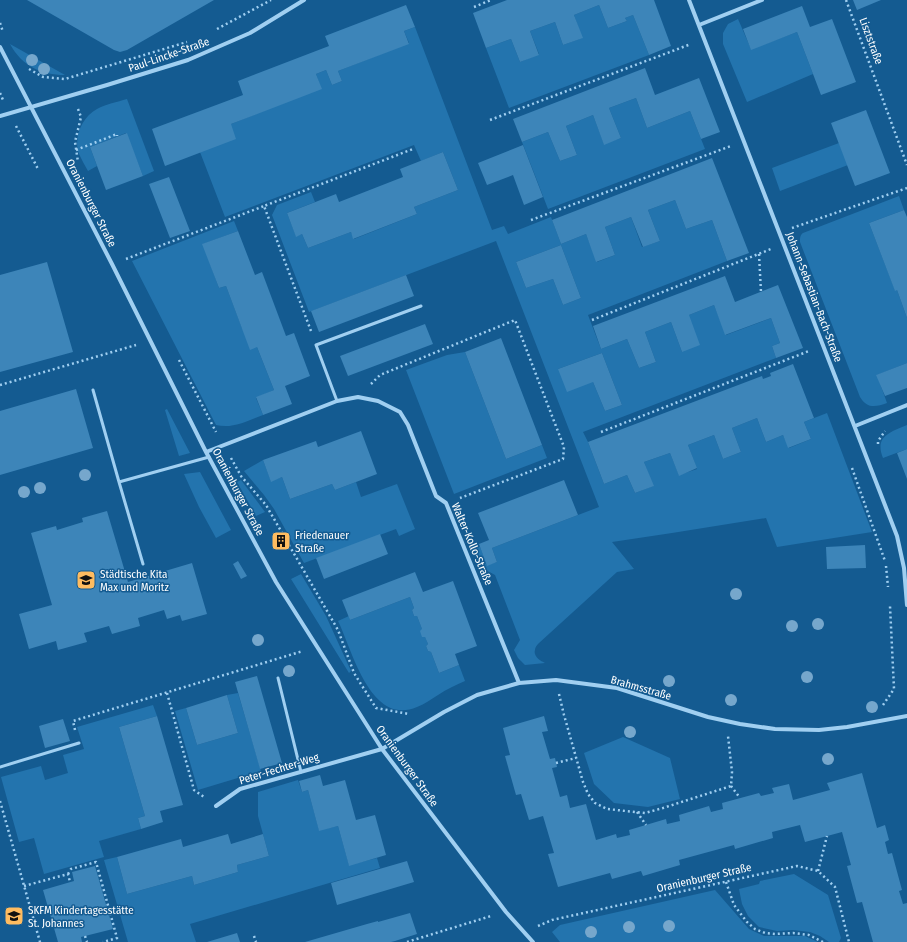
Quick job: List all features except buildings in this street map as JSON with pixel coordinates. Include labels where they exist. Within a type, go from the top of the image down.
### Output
[{"type":"street","name":"Paul-Lincke-Straße","points":[[32,108],[188,60],[250,33],[304,0]]},
{"type":"street","name":"Johann-Sebastian-Bach-Straße","points":[[689,0],[897,536],[904,568],[907,605]]},
{"type":"street","points":[[699,25],[762,0]]},
{"type":"street","name":"Oranienburger Straße","points":[[0,47],[112,264],[206,452],[276,582],[382,749],[506,912],[533,942]]},
{"type":"street","points":[[0,116],[32,108]]},
{"type":"street","name":"Walter-Kollo-Straße","points":[[206,452],[337,401],[358,398],[378,401],[400,412],[408,425],[436,496],[446,503],[519,683]]},
{"type":"street","points":[[855,426],[907,406]]},
{"type":"street","name":"Brahmsstraße","points":[[382,749],[444,712],[477,695],[519,683],[556,680],[617,688],[708,717],[740,724],[775,729],[819,730],[847,727],[907,716]]},
{"type":"street","name":"Peter-Fechter-Weg","points":[[216,806],[240,789],[382,749]]},
{"type":"lane","points":[[337,401],[316,345],[421,306]]},
{"type":"lane","points":[[93,390],[144,564]]},
{"type":"lane","points":[[119,482],[209,457]]},
{"type":"lane","points":[[278,678],[301,772]]},
{"type":"lane","points":[[0,767],[79,743]]},
{"type":"path","points":[[213,31],[271,0]]},
{"type":"path","points":[[474,7],[491,0]]},
{"type":"path","name":"Lisztstraße","points":[[846,0],[907,165]]},
{"type":"path","points":[[0,23],[4,36]]},
{"type":"path","points":[[490,120],[704,40]]},
{"type":"path","points":[[26,67],[43,77],[65,79],[191,41]]},
{"type":"path","points":[[65,79],[81,117],[75,142],[79,168]]},
{"type":"path","points":[[0,93],[38,169]]},
{"type":"path","points":[[76,150],[117,134],[117,136]]},
{"type":"path","points":[[531,220],[744,141]]},
{"type":"path","points":[[112,264],[413,149]]},
{"type":"path","points":[[780,232],[907,188]]},
{"type":"path","points":[[264,206],[316,345]]},
{"type":"path","points":[[592,320],[784,244]]},
{"type":"path","points":[[759,254],[761,292]]},
{"type":"path","points":[[127,258],[131,265]]},
{"type":"path","points":[[358,398],[380,375],[515,320],[564,447],[563,459],[446,503]]},
{"type":"path","points":[[0,385],[151,341]]},
{"type":"path","points":[[601,432],[810,351]]},
{"type":"path","points":[[176,354],[223,445],[241,476],[266,506],[331,617],[338,630],[354,673],[376,708],[409,714],[414,711]]},
{"type":"path","points":[[852,468],[886,564],[889,591]]},
{"type":"path","points":[[880,710],[894,690],[890,605]]},
{"type":"path","points":[[79,743],[73,721],[317,647]]},
{"type":"path","points":[[556,680],[564,715],[583,782],[588,794],[595,803],[607,809],[645,813],[731,786]]},
{"type":"path","points":[[167,693],[194,790],[216,806]]},
{"type":"path","points":[[726,721],[732,772],[731,786],[740,798]]},
{"type":"path","points":[[556,763],[576,758]]},
{"type":"path","points":[[0,801],[40,942]]},
{"type":"path","points":[[637,812],[646,825]]},
{"type":"path","points":[[827,836],[818,871],[835,887],[848,942]]},
{"type":"path","points":[[24,886],[68,874],[71,869],[96,862],[117,938],[103,942]]},
{"type":"path","name":"Oranienburger Straße","points":[[525,932],[552,920],[796,866],[818,871]]},
{"type":"path","points":[[68,874],[70,882]]},
{"type":"path","points":[[726,882],[734,905],[747,922],[755,929],[765,933],[793,933],[809,935],[823,942]]},
{"type":"path","points":[[407,942],[506,912]]},
{"type":"path","points":[[85,936],[87,942]]},
{"type":"path","points":[[254,936],[256,942]]},
{"type":"shaded area","points":[[599,5],[608,28],[627,21],[625,18],[633,15],[649,55],[509,108],[486,48],[511,39],[520,62],[539,54],[530,31],[555,22],[563,45],[582,38],[574,15]]},
{"type":"shaded area","points":[[738,19],[751,49],[797,32],[813,74],[747,102],[723,44],[723,33],[728,24]]},
{"type":"shaded area","points":[[415,27],[492,230],[504,226],[508,234],[551,217],[561,244],[586,234],[597,262],[615,255],[605,227],[631,217],[642,247],[660,241],[648,210],[675,200],[686,229],[712,220],[727,261],[588,315],[601,349],[627,339],[639,368],[656,362],[645,332],[671,322],[682,352],[689,315],[714,305],[726,335],[771,318],[780,343],[772,346],[776,358],[583,432],[604,484],[627,475],[635,493],[653,486],[644,462],[670,453],[679,475],[697,469],[688,445],[714,435],[723,459],[741,452],[732,428],[757,418],[766,442],[783,435],[789,448],[811,439],[804,422],[827,413],[872,532],[777,547],[766,518],[612,542],[634,569],[617,572],[538,644],[535,648],[535,654],[539,660],[545,663],[525,665],[518,658],[514,650],[520,640],[495,575],[482,568],[474,546],[479,544],[487,565],[497,562],[492,548],[599,507],[496,241],[309,312],[272,215],[277,205],[311,192],[315,202],[287,213],[296,236],[302,234],[308,248],[351,232],[354,239],[417,214],[414,207],[458,190],[443,152],[421,161],[414,145],[225,217],[200,152],[231,124],[321,88],[316,74],[326,70],[332,85],[342,81],[338,71],[409,43],[404,31]],"holes":[[[561,245],[581,298],[563,305],[553,279],[526,288],[516,262]],[[602,353],[622,405],[605,411],[593,382],[558,369]]]},
{"type":"shaded area","points":[[10,44],[65,75],[56,75],[33,68],[20,58]]},
{"type":"shaded area","points":[[636,98],[647,128],[690,111],[705,149],[548,209],[522,142],[548,132],[560,161],[577,155],[566,126],[593,115],[604,144],[621,138],[609,108]]},
{"type":"shaded area","points":[[127,99],[154,171],[143,176],[126,133],[90,147],[97,166],[88,171],[77,148],[80,128],[87,117],[97,109],[108,104]]},
{"type":"shaded area","points":[[839,143],[848,165],[780,191],[772,168]]},
{"type":"shaded area","points":[[899,196],[904,210],[869,223],[907,318],[907,363],[877,375],[887,403],[872,406],[866,404],[860,397],[800,242],[800,238],[803,233]]},
{"type":"shaded area","points":[[234,221],[238,231],[203,244],[219,288],[226,286],[242,328],[257,347],[274,390],[256,398],[263,415],[240,424],[222,426],[216,425],[132,261]]},
{"type":"shaded area","points":[[465,352],[506,459],[542,445],[547,458],[454,494],[406,370],[447,355]]},
{"type":"shaded area","points":[[167,409],[190,453],[179,456],[165,410]]},
{"type":"shaded area","points":[[907,425],[907,449],[883,458],[881,451],[882,440],[890,433]]},
{"type":"shaded area","points":[[263,460],[271,481],[282,477],[290,499],[332,484],[335,490],[356,482],[361,497],[397,484],[415,529],[399,536],[396,529],[304,563],[274,509],[244,471]]},
{"type":"shaded area","points":[[200,472],[231,530],[216,538],[199,507],[184,474]]},
{"type":"shaded area","points":[[241,480],[265,512],[256,516],[237,482]]},
{"type":"shaded area","points":[[301,574],[326,616],[351,671],[349,673],[291,579]]},
{"type":"shaded area","points":[[410,597],[414,608],[412,610],[414,616],[417,616],[428,644],[426,646],[428,651],[431,652],[439,673],[459,665],[465,681],[448,689],[420,706],[401,710],[387,706],[375,696],[365,682],[338,621],[349,616],[350,620]]},
{"type":"shaded area","points":[[238,693],[261,771],[198,790],[175,711],[186,708],[197,745],[238,733],[227,695]]},
{"type":"shaded area","points":[[153,705],[157,716],[119,727],[145,816],[138,818],[141,829],[99,841],[104,857],[44,874],[34,838],[19,842],[1,777],[41,766],[45,780],[68,773],[63,755],[84,749],[77,727]]},
{"type":"shaded area","points":[[623,737],[670,758],[680,799],[648,807],[614,803],[594,784],[584,753]]},
{"type":"shaded area","points":[[298,780],[302,792],[308,790],[319,830],[338,826],[349,865],[377,858],[380,868],[190,924],[196,942],[128,942],[104,860],[117,857],[127,894],[192,876],[194,885],[238,872],[237,865],[269,856],[258,816],[258,792]]},
{"type":"shaded area","points":[[794,874],[828,895],[841,938],[839,942],[829,942],[810,932],[793,930],[777,931],[759,927],[748,916],[742,904],[739,889],[759,884],[760,881]]},
{"type":"shaded area","points":[[715,890],[749,929],[764,936],[805,936],[818,942],[560,942],[552,932],[560,925]]},
{"type":"place","name":"Friedenauer Straße","points":[[281,541]]},
{"type":"place","name":"Städtische Kita Max und Moritz","points":[[86,580]]},
{"type":"place","name":"SKFM Kindertagesstätte St. Johannes","points":[[14,916]]}]
